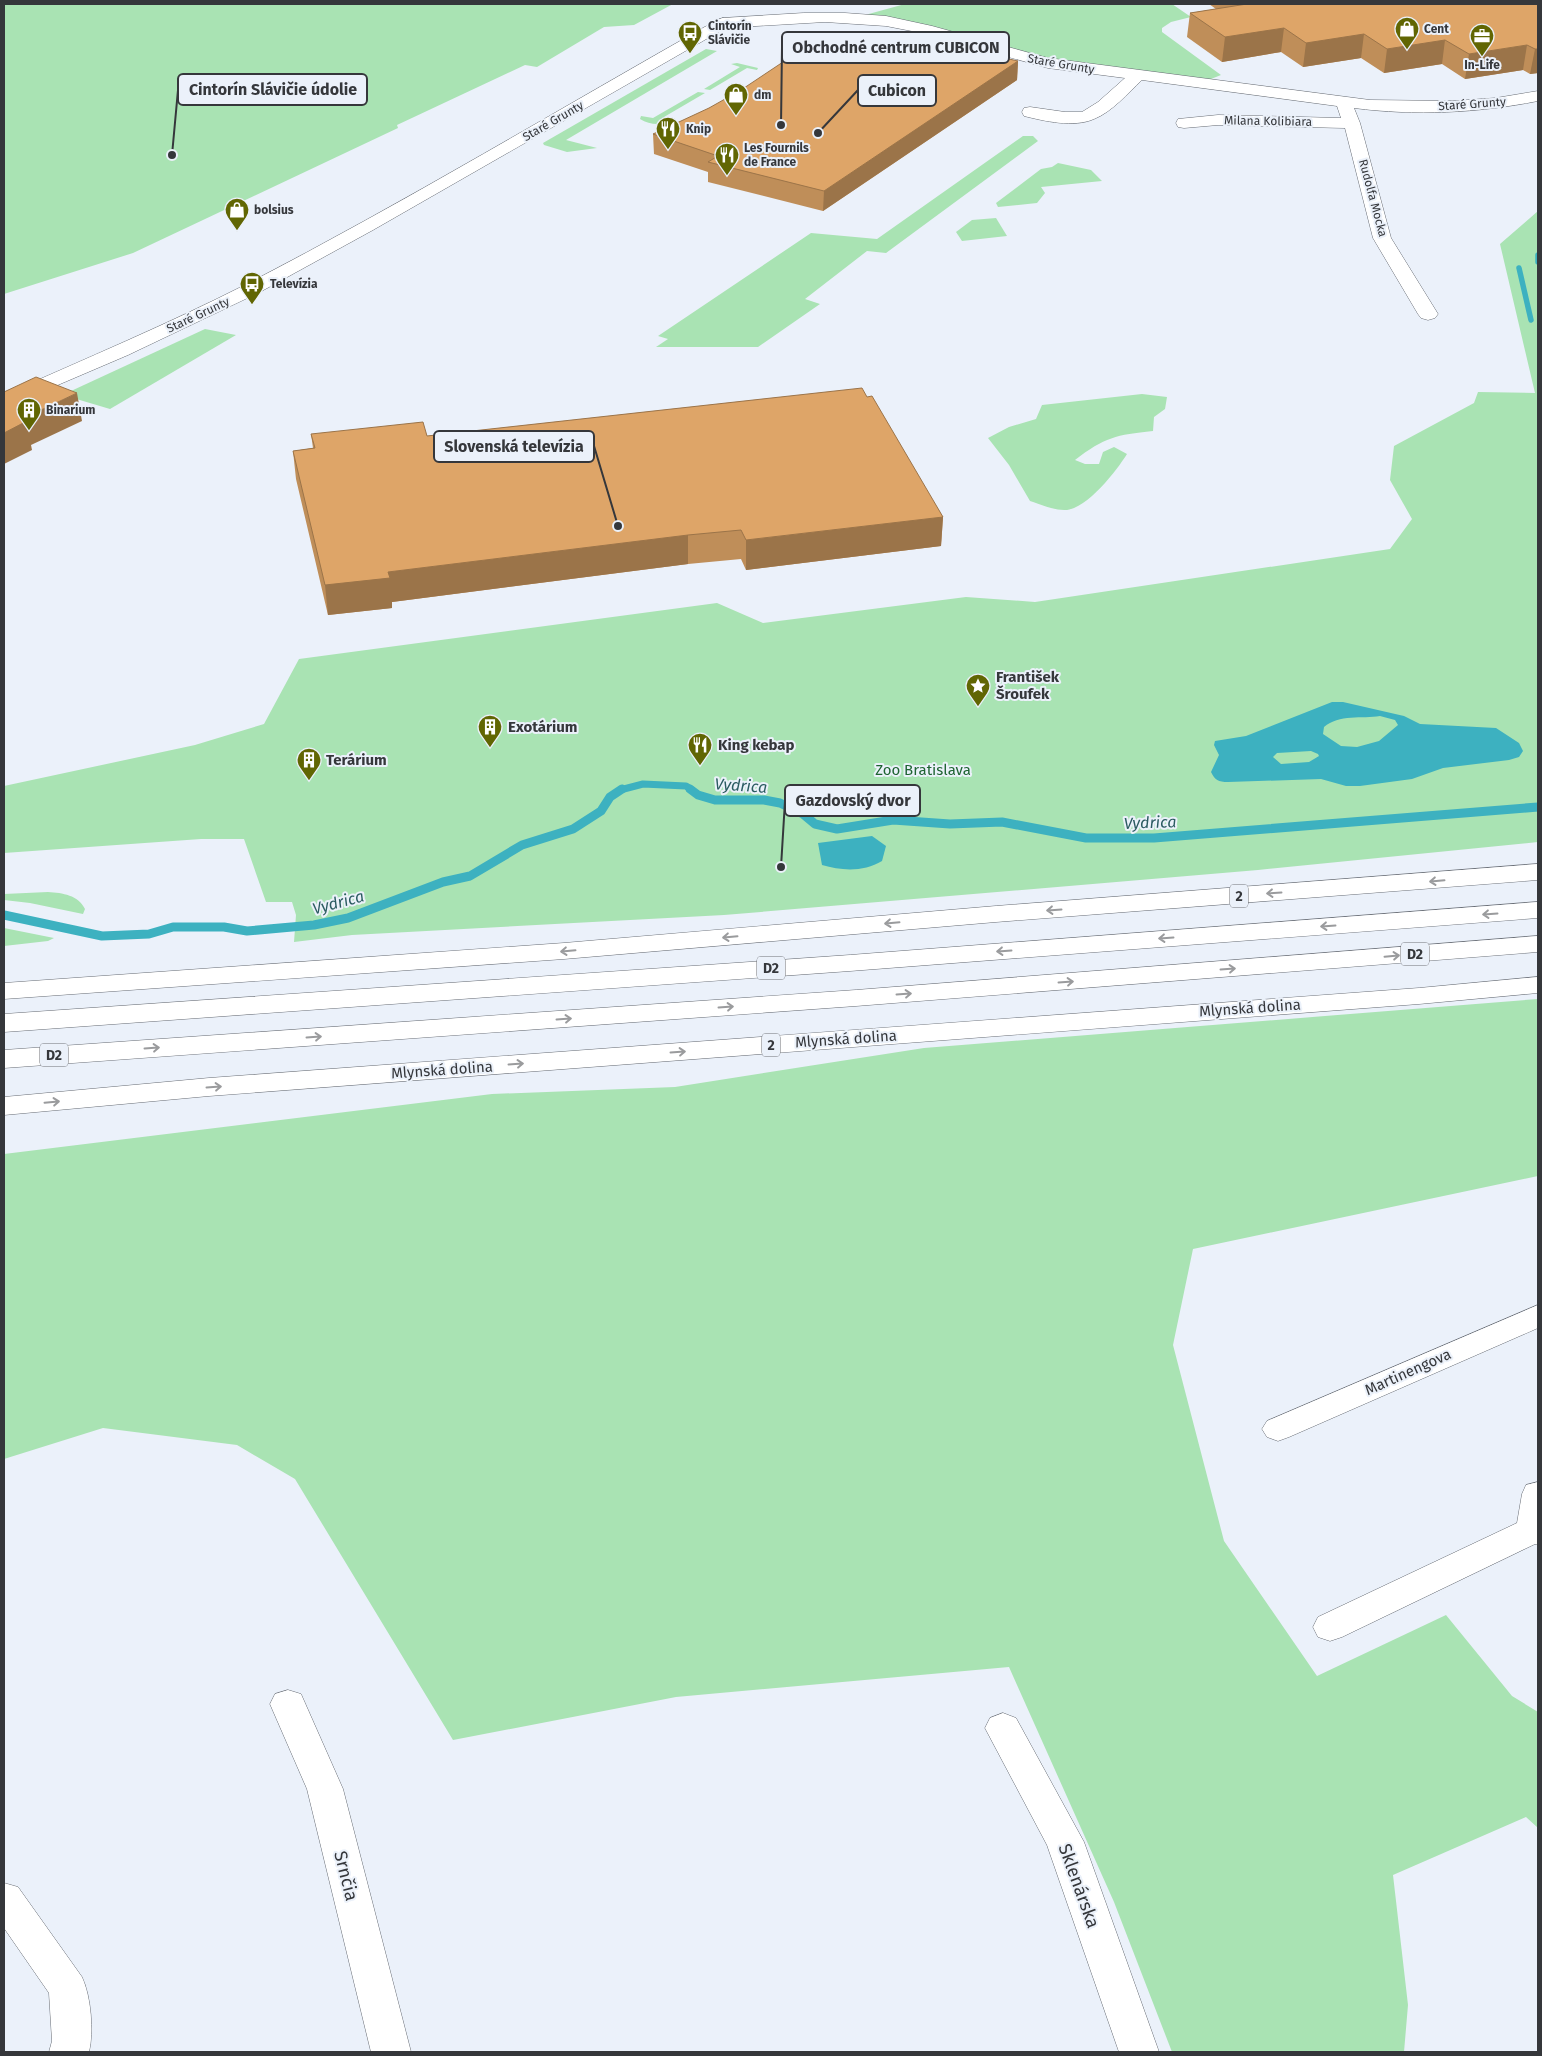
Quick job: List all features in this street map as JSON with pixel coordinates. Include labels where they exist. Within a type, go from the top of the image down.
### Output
[{"type":"main road","name":"Staré Grunty","points":[[4,402],[253,288],[367,226],[723,23],[813,18],[885,21],[924,29],[1029,59],[1137,76],[1344,103],[1438,106],[1491,103],[1538,96]]},
{"type":"main road","points":[[1030,112],[1057,116],[1087,117],[1115,96],[1137,76]]},
{"type":"main road","name":"Rudolfa Mocka","points":[[1344,103],[1352,123],[1382,238],[1428,314]]},
{"type":"main road","name":"Milana Kolibiara","points":[[1184,123],[1218,120],[1352,123]]},
{"type":"main road","name":"2","points":[[4,991],[564,951],[986,914],[1538,872]]},
{"type":"main road","name":"D2","points":[[4,1023],[840,963],[1538,910]]},
{"type":"main road","name":"D2","points":[[4,1059],[846,998],[1538,944]]},
{"type":"main road","name":"Mlynská dolina","points":[[4,1106],[209,1087],[1419,996],[1538,985]]},
{"type":"main road","points":[[4,1064],[104,1052]]},
{"type":"main road","name":"Martinengova","points":[[1278,1429],[1538,1316]]},
{"type":"main road","points":[[1330,1627],[1535,1531],[1538,1494]]},
{"type":"main road","name":"Srnčia","points":[[288,1704],[325,1789],[391,2052]]},
{"type":"main road","name":"Sklenárska","points":[[1003,1728],[1064,1842],[1139,2052]]},
{"type":"main road","points":[[5,1899],[68,1989],[72,2041],[69,2052]]},
{"type":"green space","points":[[4,4],[673,4],[634,25],[604,27],[537,67],[525,65],[397,125],[398,128],[133,253],[4,294]]},
{"type":"green space","points":[[905,4],[1172,4],[1191,17],[1171,22],[1162,28],[1162,32],[1221,75],[1206,81],[1025,54],[865,15]]},
{"type":"green space","points":[[706,49],[717,51],[566,140],[597,148],[567,152],[544,145],[543,143]]},
{"type":"green space","points":[[737,63],[758,68],[757,70],[747,68],[710,90],[704,89],[740,67],[731,64]]},
{"type":"green space","points":[[698,92],[705,93],[664,117],[672,120],[668,122],[656,124],[640,119],[641,116],[653,118]]},
{"type":"green space","points":[[1023,136],[1033,136],[1038,141],[886,253],[867,251],[805,299],[820,304],[758,347],[656,347],[668,339],[658,336],[811,233],[877,239]]},
{"type":"green space","points":[[1058,163],[1091,170],[1102,181],[1041,187],[1045,193],[1037,203],[998,207],[996,203],[1041,169],[1052,167]]},
{"type":"green space","name":"Zoo Bratislava","points":[[1538,211],[1538,842],[1258,870],[724,915],[352,935],[294,942],[296,915],[292,902],[266,902],[244,839],[201,839],[4,853],[4,786],[195,745],[264,724],[299,659],[717,603],[763,623],[966,597],[1035,602],[1390,549],[1412,519],[1390,480],[1394,446],[1474,403],[1478,392],[1535,393],[1500,244]]},
{"type":"green space","points":[[996,218],[1007,236],[962,241],[956,232],[972,220]]},
{"type":"green space","points":[[205,329],[236,335],[110,409],[73,398],[71,391]]},
{"type":"green space","points":[[1142,394],[1167,397],[1165,409],[1154,417],[1153,431],[1111,438],[1095,446],[1075,460],[1085,464],[1099,464],[1103,452],[1114,447],[1127,454],[1100,488],[1082,504],[1073,509],[1055,509],[1030,501],[1009,465],[988,438],[1009,427],[1036,419],[1042,405]]},
{"type":"green space","points":[[48,892],[64,894],[74,898],[85,909],[83,914],[30,903],[4,900],[4,894]]},
{"type":"green space","points":[[4,928],[54,938],[48,941],[4,946]]},
{"type":"green space","points":[[1538,999],[1538,1176],[1193,1249],[1173,1345],[1224,1541],[1317,1676],[1446,1615],[1512,1696],[1538,1712],[1538,1828],[1526,1817],[1393,1875],[1408,2005],[1404,2052],[1172,2052],[1114,1902],[1009,1667],[676,1697],[453,1740],[295,1479],[237,1445],[103,1428],[4,1459],[4,1154],[492,1094],[675,1087],[924,1048]]},
{"type":"water","points":[[1332,702],[1343,702],[1404,716],[1420,724],[1496,728],[1519,743],[1523,751],[1519,757],[1509,760],[1443,768],[1412,779],[1360,786],[1346,786],[1321,779],[1228,782],[1217,780],[1211,772],[1219,755],[1214,745],[1215,741],[1246,736]],"holes":[[[1380,716],[1395,720],[1398,725],[1379,741],[1357,747],[1341,746],[1323,734],[1324,727],[1337,720]],[[1311,751],[1319,756],[1309,762],[1281,764],[1273,757],[1277,753]]]},
{"type":"water","points":[[872,836],[886,846],[882,861],[860,869],[822,865],[818,843]]},
{"type":"building","points":[[1247,4],[1538,4],[1538,49],[1527,45],[1469,54],[1445,40],[1387,49],[1364,34],[1306,43],[1284,28],[1225,37],[1190,13]]},
{"type":"building","points":[[909,37],[1018,61],[824,191],[708,162],[718,156],[653,134],[709,108],[741,90],[783,62],[806,43],[881,55]]},
{"type":"building","points":[[36,377],[77,393],[22,419],[27,421],[4,433],[4,392]]},
{"type":"building","points":[[862,388],[867,397],[872,396],[943,517],[746,540],[741,530],[688,535],[388,572],[390,578],[325,585],[293,451],[315,448],[311,434],[423,422],[427,436]]},
{"type":"waterway","points":[[1538,255],[1538,262]]},
{"type":"waterway","points":[[1519,268],[1531,320]]},
{"type":"waterway","name":"Vydrica","points":[[621,790],[643,784],[686,786],[692,790]]},
{"type":"waterway","name":"Vydrica","points":[[690,789],[698,795],[715,800],[764,800],[780,803],[803,814],[815,824],[837,829],[893,820],[950,824],[1002,822],[1086,838],[1154,838],[1538,807]]},
{"type":"waterway","name":"Vydrica","points":[[4,915],[102,936],[149,934],[173,927],[224,927],[247,931],[314,925],[348,918],[443,882],[470,876],[522,845],[573,829],[601,811],[610,797],[621,790]]},
{"type":"place","name":"Cent","points":[[1407,50]]},
{"type":"place","name":"Cintorín Slávičie","points":[[690,54]]},
{"type":"place","name":"In-Life","points":[[1482,57]]},
{"type":"place","name":"dm","points":[[736,116]]},
{"type":"place","name":"Obchodné centrum CUBICON","points":[[781,125]]},
{"type":"place","name":"Cubicon","points":[[818,133]]},
{"type":"place","name":"Knip","points":[[668,150]]},
{"type":"place","name":"Cintorín Slávičie údolie","points":[[172,155]]},
{"type":"place","name":"Les Fournils de France","points":[[727,176]]},
{"type":"place","name":"bolsius","points":[[237,231]]},
{"type":"place","name":"Televízia","points":[[252,305]]},
{"type":"place","name":"Binarium","points":[[29,431]]},
{"type":"place","name":"Slovenská televízia","points":[[618,526]]},
{"type":"place","name":"František Šroufek","points":[[978,707]]},
{"type":"place","name":"Exotárium","points":[[490,748]]},
{"type":"place","name":"King kebap","points":[[700,766]]},
{"type":"place","name":"Terárium","points":[[309,781]]},
{"type":"place","name":"Gazdovský dvor","points":[[781,867]]}]
